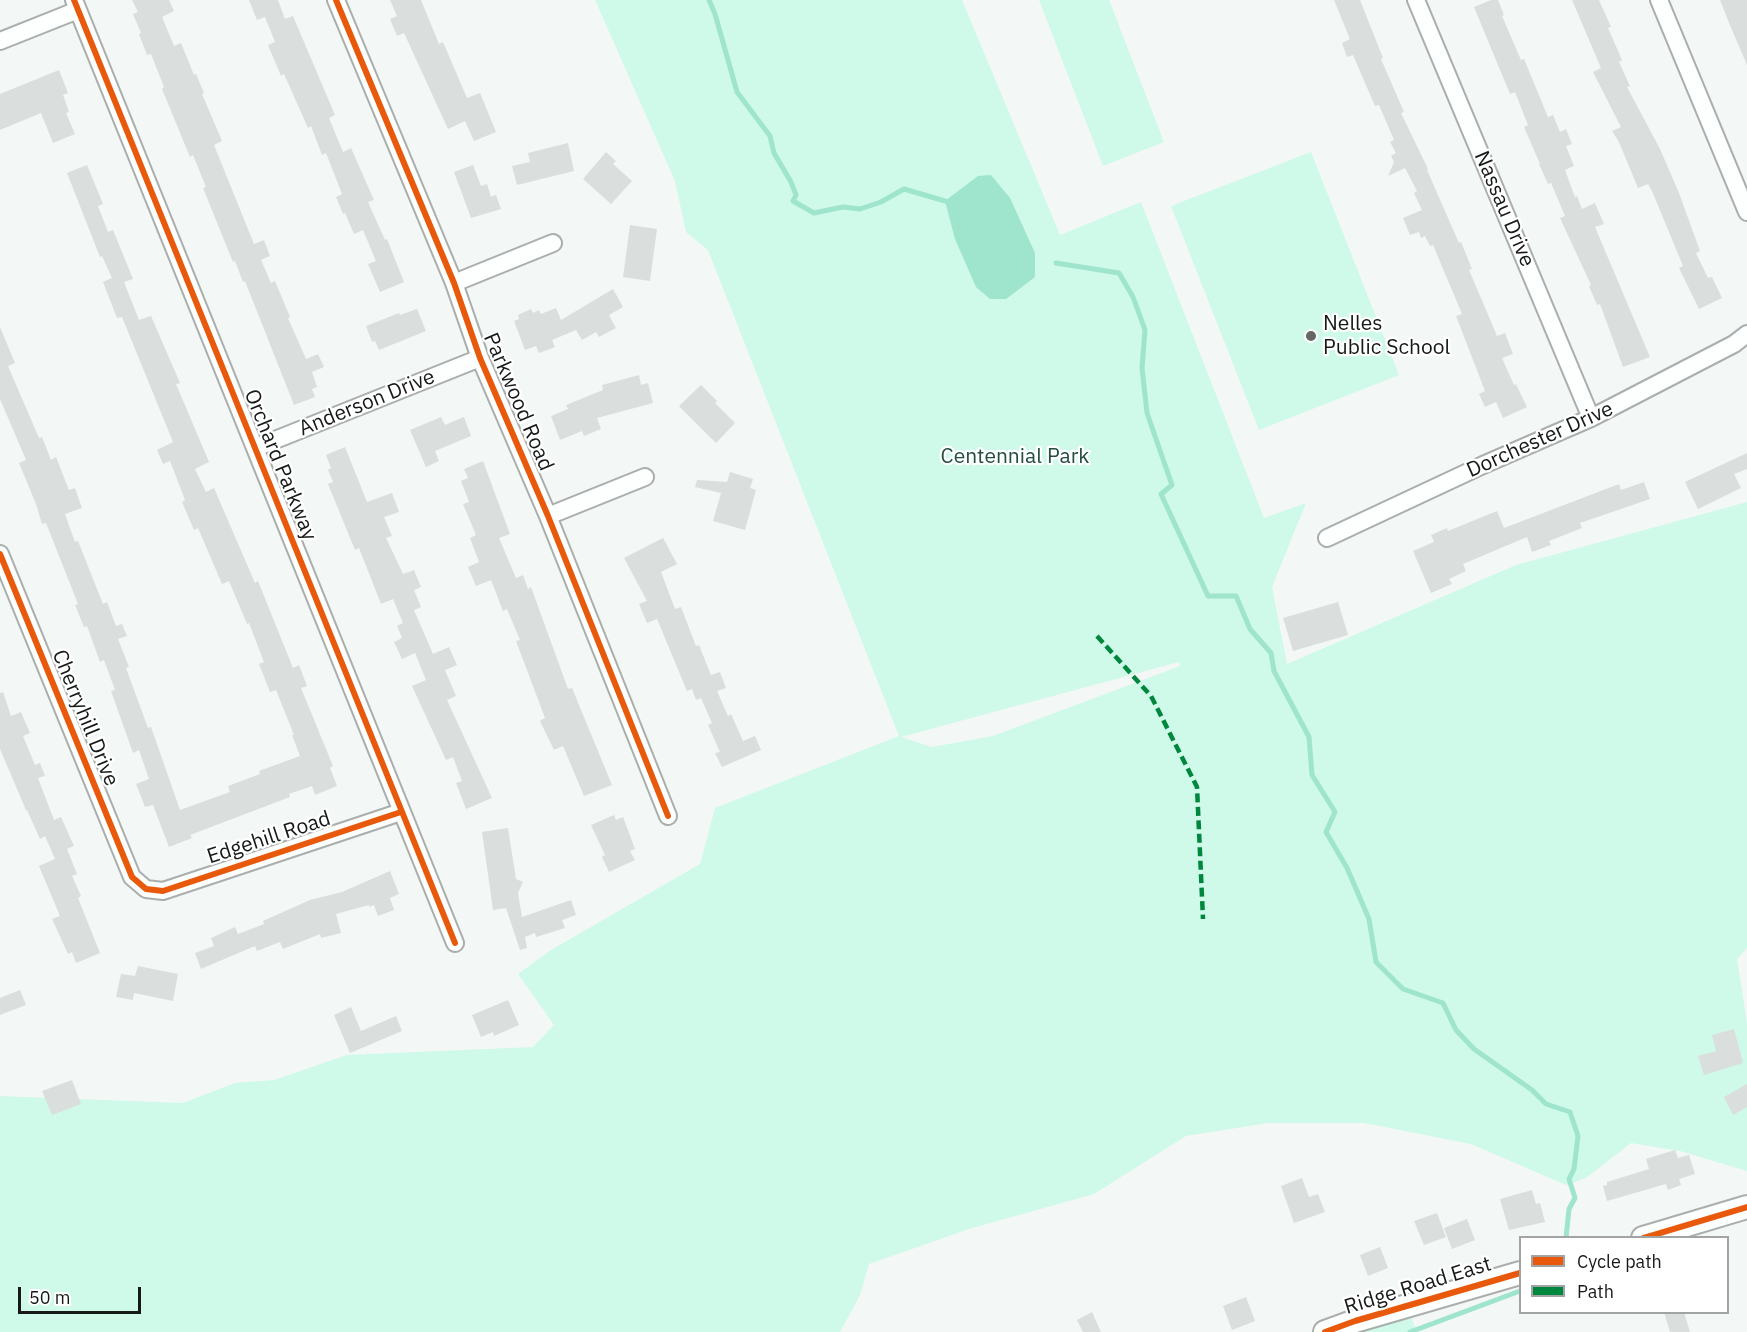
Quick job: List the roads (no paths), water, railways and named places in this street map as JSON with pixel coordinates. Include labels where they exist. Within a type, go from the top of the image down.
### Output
[{"type":"main road","points":[[1650,1236],[1747,1207]]},
{"type":"main road","name":"Ridge Road East","points":[[1326,1332],[1355,1321],[1519,1274]]},
{"type":"street","name":"Parkwood Road","points":[[336,0],[454,283],[480,358],[548,516],[668,816]]},
{"type":"street","name":"Nassau Drive","points":[[1416,0],[1591,418]]},
{"type":"street","points":[[1659,0],[1747,212]]},
{"type":"street","points":[[0,41],[76,5]]},
{"type":"street","name":"Orchard Parkway","points":[[76,5],[455,943]]},
{"type":"street","points":[[454,283],[553,243]]},
{"type":"street","name":"Dorchester Drive","points":[[1327,538],[1591,418],[1734,344],[1747,334]]},
{"type":"street","name":"Anderson Drive","points":[[255,448],[480,358]]},
{"type":"street","points":[[548,516],[645,477]]},
{"type":"street","name":"Cherryhill Drive","points":[[0,554],[6,584],[132,877],[146,889]]},
{"type":"street","name":"Edgehill Road","points":[[146,889],[162,891],[401,812]]},
{"type":"waterway","points":[[709,0],[737,92],[770,136],[774,153],[796,195],[793,201],[814,213],[843,207],[860,209],[881,202],[904,189],[945,201]]},
{"type":"waterway","points":[[1056,263],[1119,273],[1133,297],[1145,330],[1142,368],[1147,413],[1172,485],[1161,494],[1208,596],[1236,596],[1250,629],[1271,653],[1274,671],[1309,737],[1312,775],[1335,812],[1326,832],[1347,868],[1369,919],[1376,962],[1403,989],[1443,1003],[1456,1030],[1474,1049],[1532,1090],[1546,1104],[1570,1112],[1578,1136],[1574,1169],[1569,1179],[1575,1198],[1569,1209],[1566,1236]]},
{"type":"waterway","points":[[1410,1332],[1519,1291]]},
{"type":"place","name":"Nelles Public School","points":[[1311,336]]},
{"type":"park label","name":"Centennial Park","points":[[1015,457]]}]
